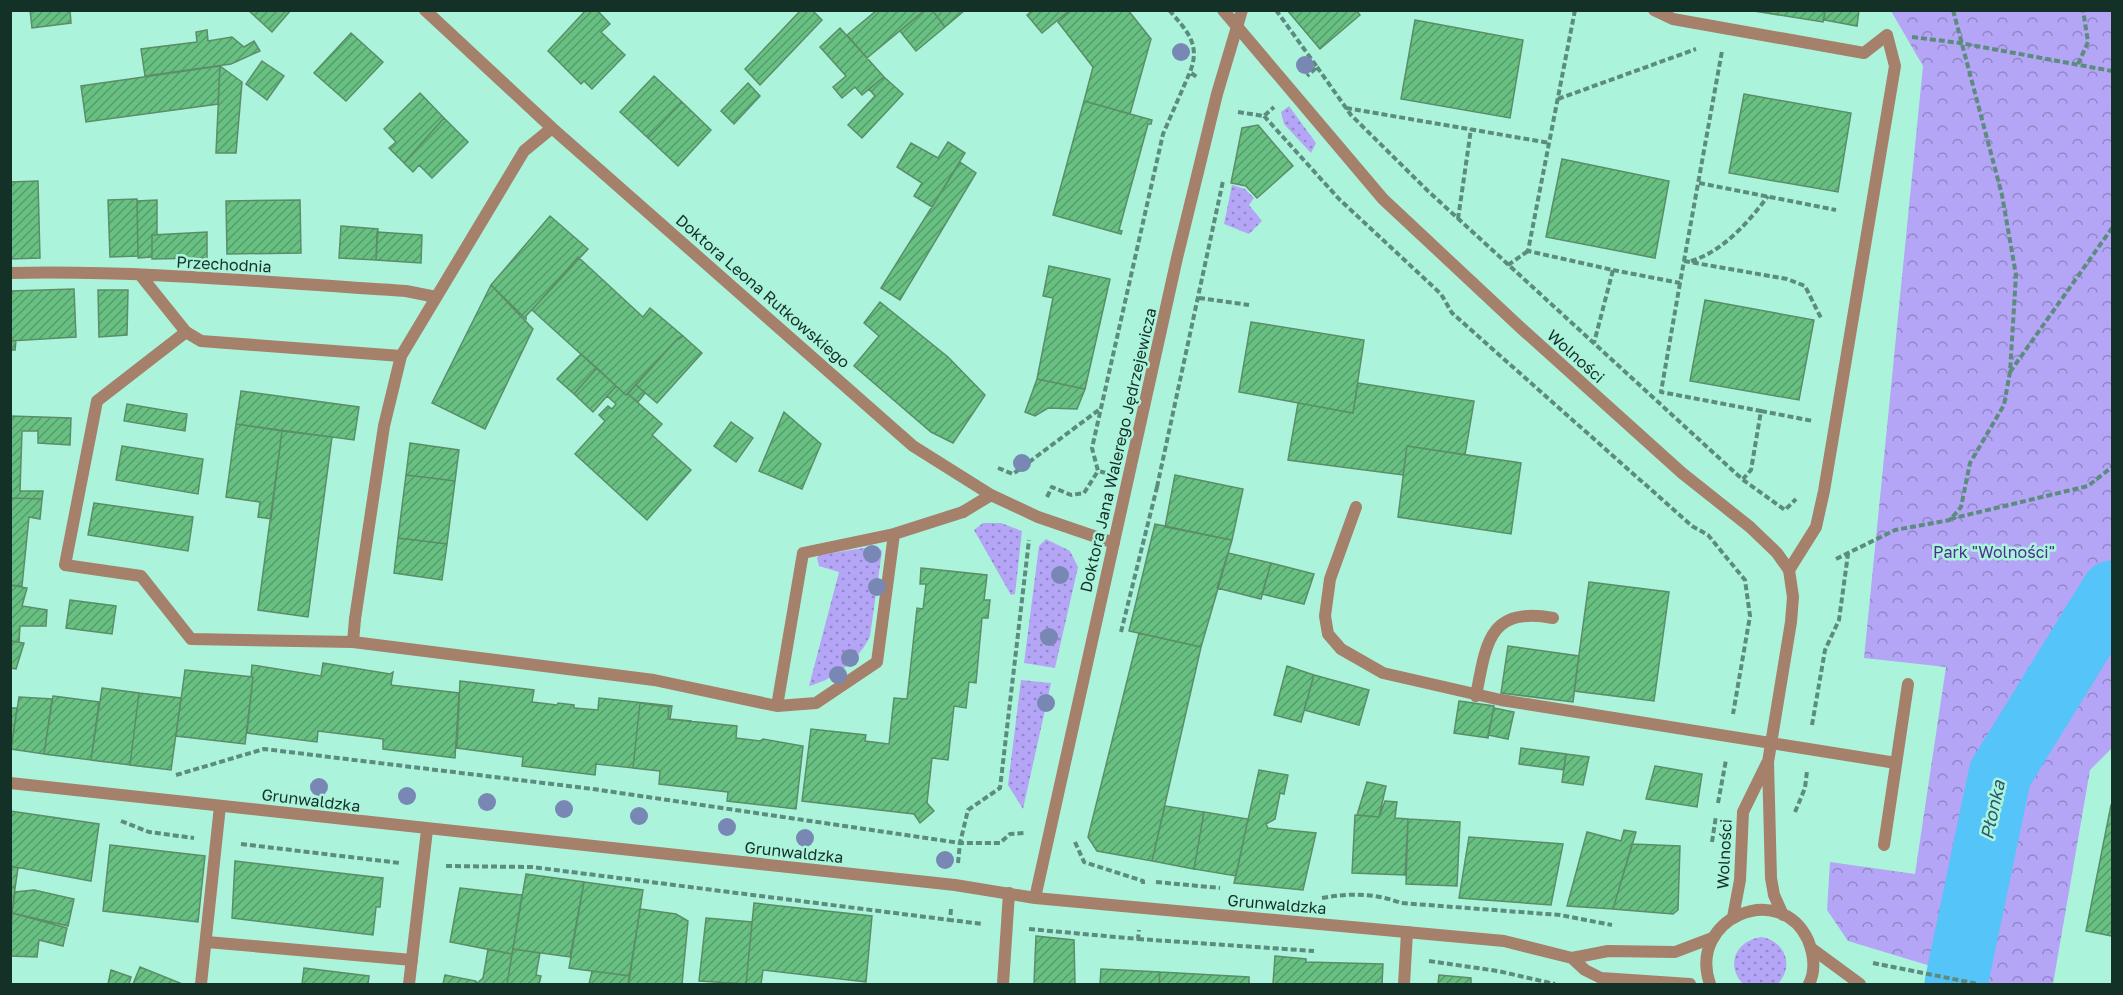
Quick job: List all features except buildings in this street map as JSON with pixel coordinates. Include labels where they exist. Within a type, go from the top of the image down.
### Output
[{"type":"street","name":"Doktora Leona Rutkowskiego","points":[[425,10],[552,128],[913,446],[991,495],[1038,516],[1114,543]]},
{"type":"street","name":"Wolności","points":[[1223,10],[1383,199],[1522,329],[1682,473],[1750,527],[1777,554],[1789,570],[1793,597],[1791,622],[1768,762],[1771,878],[1774,895],[1783,915]]},
{"type":"street","name":"Doktora Jana Walerego Jędrzejewicza","points":[[1035,898],[1177,258],[1217,94],[1242,10]]},
{"type":"street","points":[[1654,10],[1672,19],[1864,53],[1887,34],[1895,66],[1824,491],[1816,527],[1789,570]]},
{"type":"street","points":[[353,642],[384,426],[401,356],[524,152],[552,128]]},
{"type":"street","name":"Przechodnia","points":[[10,273],[58,272],[141,276],[406,291],[436,297]]},
{"type":"street","points":[[141,276],[186,332],[201,341],[401,356]]},
{"type":"street","points":[[186,332],[97,401],[65,565],[141,576],[190,639],[353,642],[654,680],[777,706],[816,703],[877,662],[894,534]]},
{"type":"street","points":[[777,706],[803,553],[894,534],[963,512],[991,495]]},
{"type":"street","points":[[1356,507],[1330,579],[1325,616],[1328,634],[1341,649],[1383,673],[1476,696],[1896,763]]},
{"type":"street","points":[[1476,696],[1483,659],[1491,637],[1502,623],[1524,614],[1553,618]]},
{"type":"street","points":[[1884,845],[1908,684]]},
{"type":"street","name":"Wolności","points":[[1733,917],[1738,897],[1743,812],[1768,762]]},
{"type":"street","name":"Grunwaldzka","points":[[10,783],[1009,893],[1035,898],[1504,941],[1572,958],[1601,978],[1690,984]]},
{"type":"street","points":[[201,984],[220,806]]},
{"type":"street","points":[[409,984],[427,830]]},
{"type":"street","points":[[1003,984],[1009,893]]},
{"type":"street","points":[[1710,984],[1706,973],[1706,955],[1713,938],[1721,926],[1733,917],[1758,910],[1783,915],[1795,923],[1811,948],[1860,984]]},
{"type":"street","points":[[1404,984],[1407,932]]},
{"type":"street","name":"Grunwaldzka","points":[[1572,958],[1608,951],[1676,952],[1713,938]]},
{"type":"street","points":[[207,942],[412,960]]},
{"type":"street","points":[[1809,984],[1814,963],[1811,948]]},
{"type":"path","points":[[1508,265],[1528,251],[1575,10]]},
{"type":"path","points":[[1950,520],[1961,507],[1971,463],[2004,405],[2010,372],[2016,275],[2002,195],[1953,10]]},
{"type":"path","points":[[2078,64],[2088,42],[2083,10]]},
{"type":"path","points":[[1887,34],[1960,43],[2112,71]]},
{"type":"path","points":[[1655,399],[1661,393],[1723,45]]},
{"type":"path","points":[[1558,99],[1703,47]]},
{"type":"path","points":[[1317,67],[1346,108],[1458,219],[1742,479],[1785,510],[1798,496]]},
{"type":"path","points":[[1346,108],[1550,142]]},
{"type":"path","points":[[1264,116],[1339,199],[1441,294],[1452,313],[1692,526],[1708,535],[1745,580],[1750,616],[1712,842]]},
{"type":"path","points":[[1458,219],[1471,129]]},
{"type":"path","points":[[1699,183],[1836,210]]},
{"type":"path","points":[[1684,261],[1707,254],[1738,231],[1768,196]]},
{"type":"path","points":[[2010,372],[2112,228]]},
{"type":"path","points":[[1528,251],[1680,283]]},
{"type":"path","points":[[1684,261],[1787,279],[1805,286],[1822,320]]},
{"type":"path","points":[[1594,343],[1613,270]]},
{"type":"path","points":[[1199,298],[1249,305]]},
{"type":"path","points":[[1661,393],[1821,423]]},
{"type":"path","points":[[994,466],[1013,474],[1101,408]]},
{"type":"path","points":[[1742,479],[1751,470],[1761,411]]},
{"type":"path","points":[[1836,560],[1895,530],[1950,520],[2088,486],[2112,467]]},
{"type":"path","points":[[169,777],[264,749],[593,789],[960,843],[968,810],[1000,788],[1027,545],[1052,487],[1071,495],[1084,493],[1098,471]]},
{"type":"path","points":[[1791,822],[1805,788],[1825,650],[1839,620],[1848,554]]},
{"type":"path","points":[[118,820],[149,832],[422,866],[532,867],[950,920]]},
{"type":"path","name":"Grunwaldzka","points":[[1143,881],[1208,885],[1228,890]]},
{"type":"path","name":"Grunwaldzka","points":[[1311,898],[1347,894],[1382,896],[1401,903],[1560,915],[1616,926]]},
{"type":"path","points":[[1138,939],[1324,951]]},
{"type":"path","points":[[1405,957],[1498,971],[1555,984]]},
{"type":"path","points":[[1872,963],[1978,984]]},
{"type":"green space","name":"Park \"Wolności\"","points":[[1891,11],[2112,11],[2112,748],[2090,770],[2053,984],[1990,984],[1848,941],[1827,910],[1830,862],[1915,874],[1946,667],[1864,658],[1923,66]]},
{"type":"green space","points":[[1289,106],[1316,143],[1311,153],[1284,124],[1281,112]]},
{"type":"green space","points":[[1232,185],[1245,189],[1254,198],[1249,205],[1262,221],[1249,234],[1224,224]]},
{"type":"green space","points":[[983,523],[1001,523],[1022,531],[1015,594],[1011,595],[974,530]]},
{"type":"green space","points":[[1046,539],[1070,551],[1078,567],[1055,668],[1024,663],[1039,546]]},
{"type":"green space","points":[[877,546],[882,551],[870,636],[860,653],[845,667],[827,679],[809,686],[839,572],[819,566],[817,558],[819,555]]},
{"type":"green space","points":[[1021,680],[1051,683],[1023,809],[1008,785]]},
{"type":"green space","points":[[1762,937],[1782,949],[1786,970],[1778,984],[1743,984],[1735,969],[1736,954],[1746,943]]},
{"type":"waterway","name":"Płonka","points":[[1956,984],[2000,774],[2112,592]]}]
